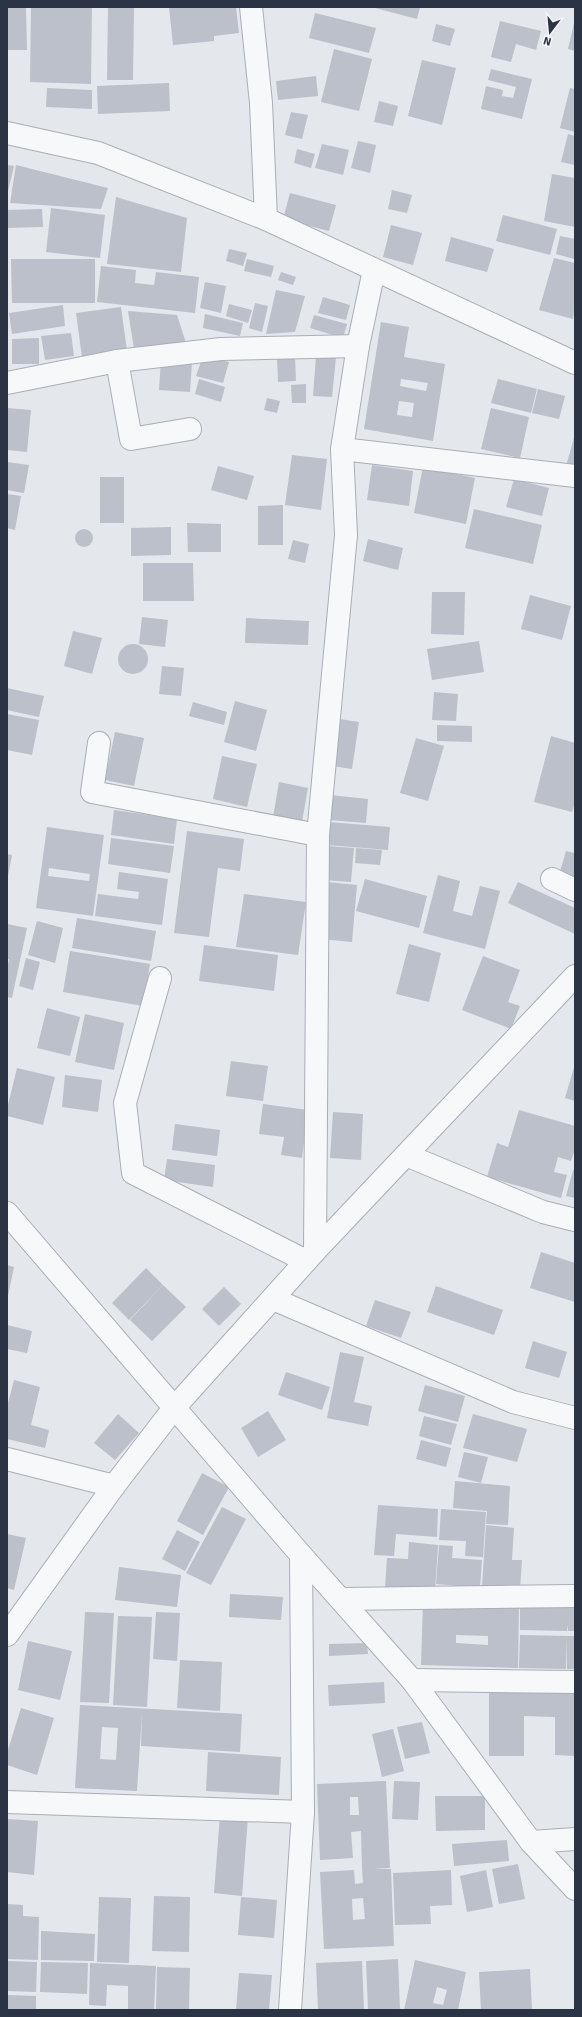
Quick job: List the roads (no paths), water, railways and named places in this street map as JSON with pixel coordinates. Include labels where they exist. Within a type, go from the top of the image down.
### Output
[{"type":"street","points":[[251,7],[261,102],[266,219]]},
{"type":"street","points":[[7,133],[98,153],[266,219],[575,363]]},
{"type":"street","points":[[311,1256],[318,835],[346,535],[342,449],[358,346],[374,270]]},
{"type":"street","points":[[7,383],[116,361],[221,349],[358,346]]},
{"type":"street","points":[[116,361],[131,439],[190,429]]},
{"type":"street","points":[[342,449],[575,476]]},
{"type":"street","points":[[99,743],[92,792],[318,835]]},
{"type":"street","points":[[552,879],[575,890]]},
{"type":"street","points":[[7,1634],[17,1606],[114,1486],[174,1408],[311,1256],[575,976]]},
{"type":"street","points":[[160,978],[125,1102],[132,1173],[311,1256]]},
{"type":"street","points":[[406,1155],[544,1212],[575,1220]]},
{"type":"street","points":[[7,1213],[301,1555],[412,1680],[531,1842],[575,1889]]},
{"type":"street","points":[[273,1299],[513,1402],[575,1418]]},
{"type":"street","points":[[7,1459],[114,1486]]},
{"type":"street","points":[[290,2010],[303,1812],[301,1555]]},
{"type":"street","points":[[341,1599],[575,1596]]},
{"type":"street","points":[[412,1680],[575,1682]]},
{"type":"street","points":[[7,1802],[303,1812]]},
{"type":"street","points":[[531,1842],[575,1838]]}]
